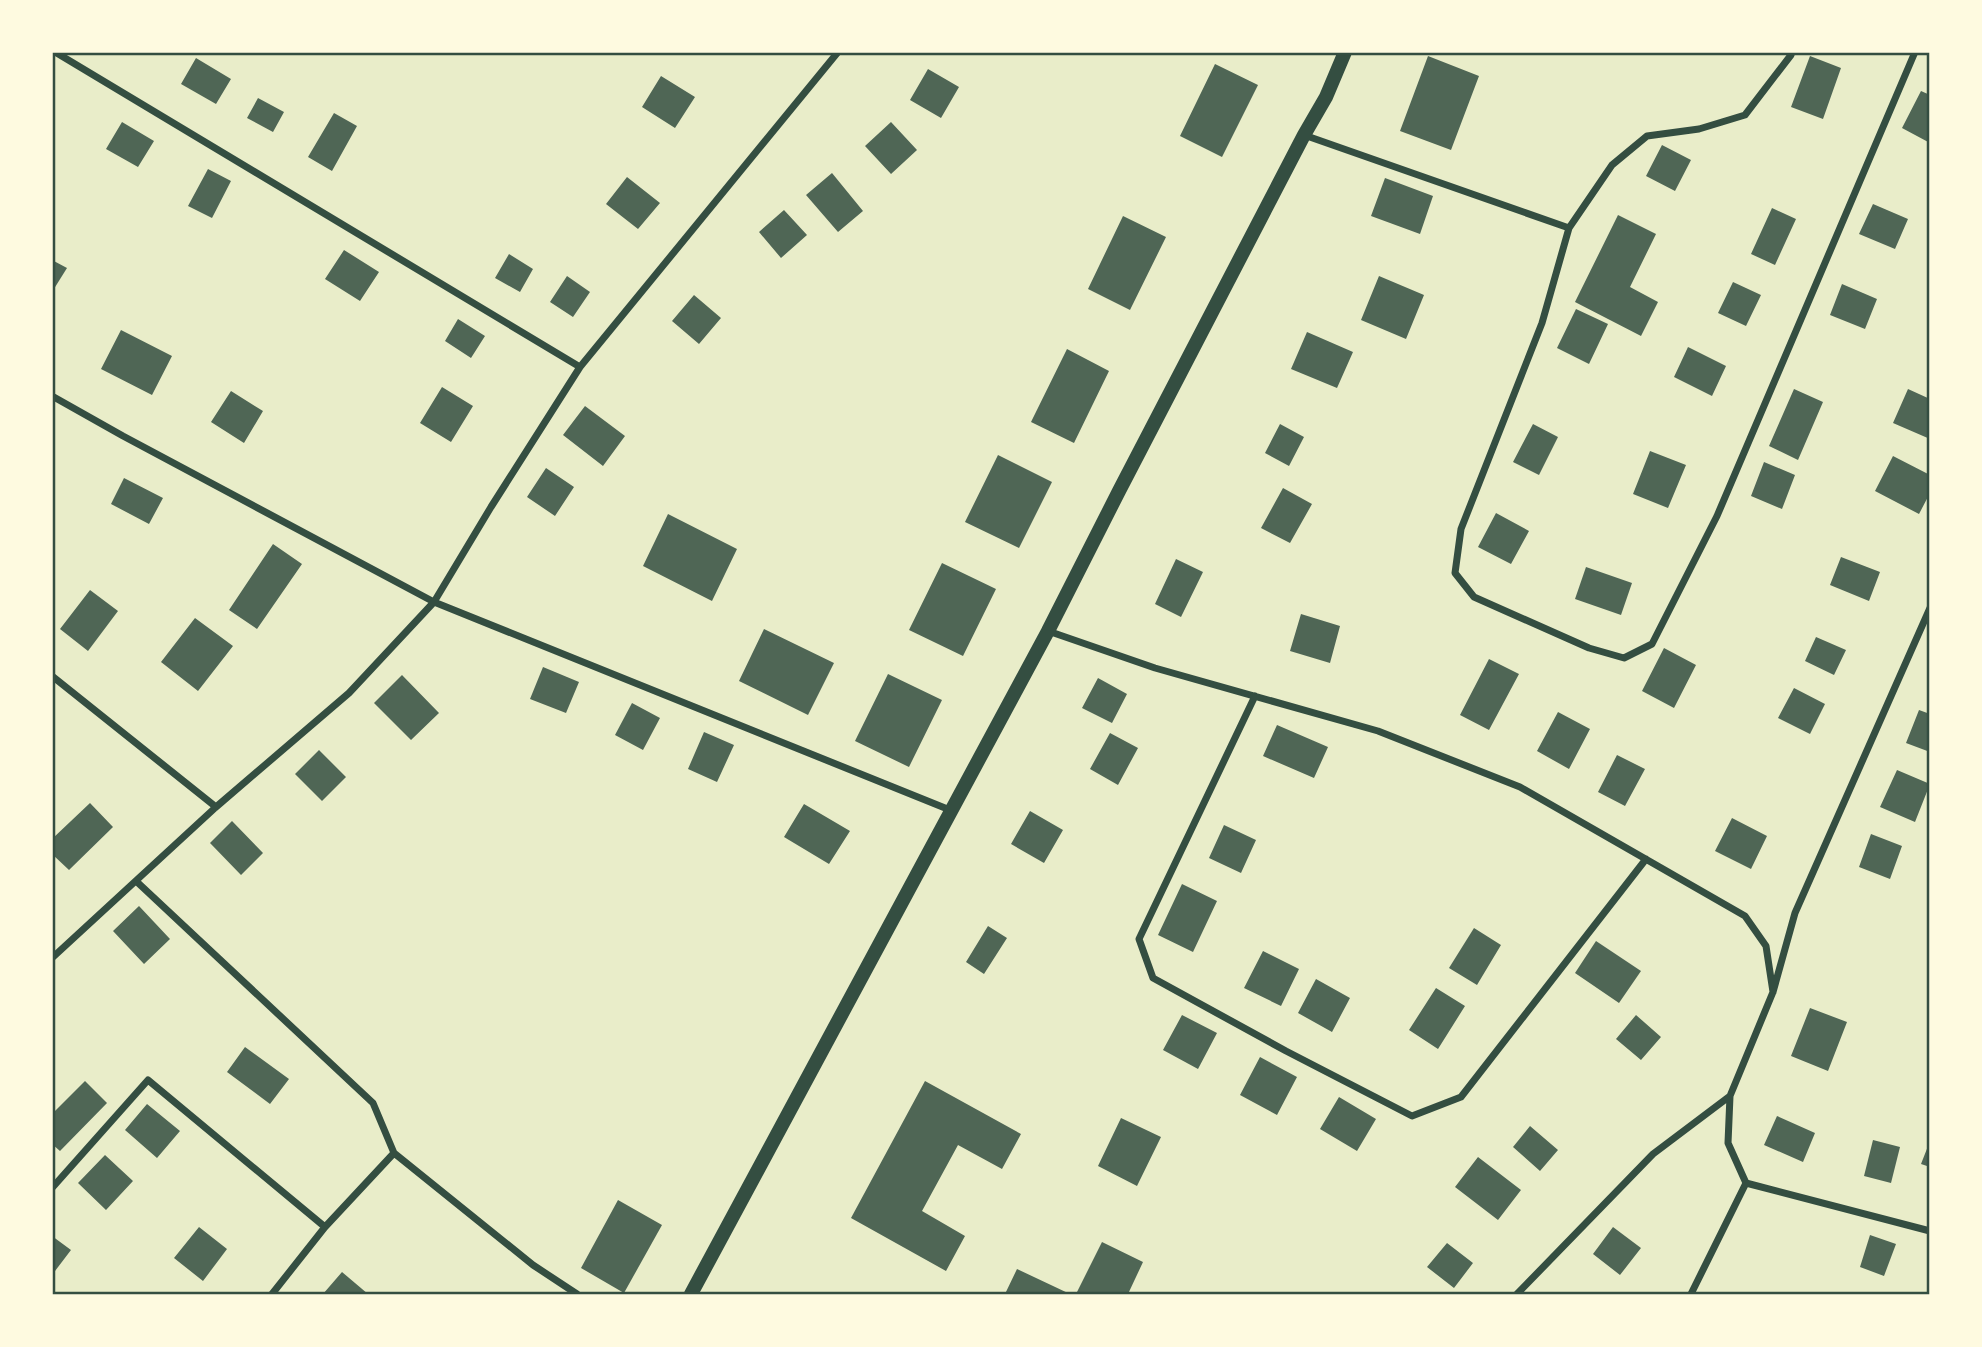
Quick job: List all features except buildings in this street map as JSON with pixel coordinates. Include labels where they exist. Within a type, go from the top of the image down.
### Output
[{"type":"main road","points":[[691,1294],[1048,631],[1326,97],[1345,52]]},
{"type":"street","points":[[55,52],[580,367]]},
{"type":"street","points":[[52,958],[216,807],[349,693],[434,602],[580,367],[838,52]]},
{"type":"street","points":[[1791,55],[1745,115],[1699,129],[1647,136],[1612,165],[1569,228],[1542,323],[1461,529],[1455,573],[1474,597],[1589,648],[1624,658],[1652,644],[1717,516],[1915,52]]},
{"type":"street","points":[[1304,135],[1569,228]]},
{"type":"street","points":[[52,396],[434,602],[950,810]]},
{"type":"street","points":[[1746,1183],[1728,1143],[1730,1096],[1773,992],[1795,913],[1930,608]]},
{"type":"street","points":[[1048,631],[1156,668],[1378,731],[1520,787],[1745,916],[1766,946],[1773,992]]},
{"type":"street","points":[[52,676],[216,807]]},
{"type":"street","points":[[1255,696],[1139,939],[1153,978],[1412,1116],[1461,1097],[1646,859]]},
{"type":"street","points":[[136,881],[373,1103],[394,1153],[533,1265],[577,1294]]},
{"type":"street","points":[[52,1188],[148,1080],[325,1227]]},
{"type":"street","points":[[1517,1294],[1653,1154],[1730,1096]]},
{"type":"street","points":[[272,1294],[325,1227],[394,1153]]},
{"type":"street","points":[[1746,1183],[1930,1231]]},
{"type":"street","points":[[1691,1294],[1746,1183]]}]
